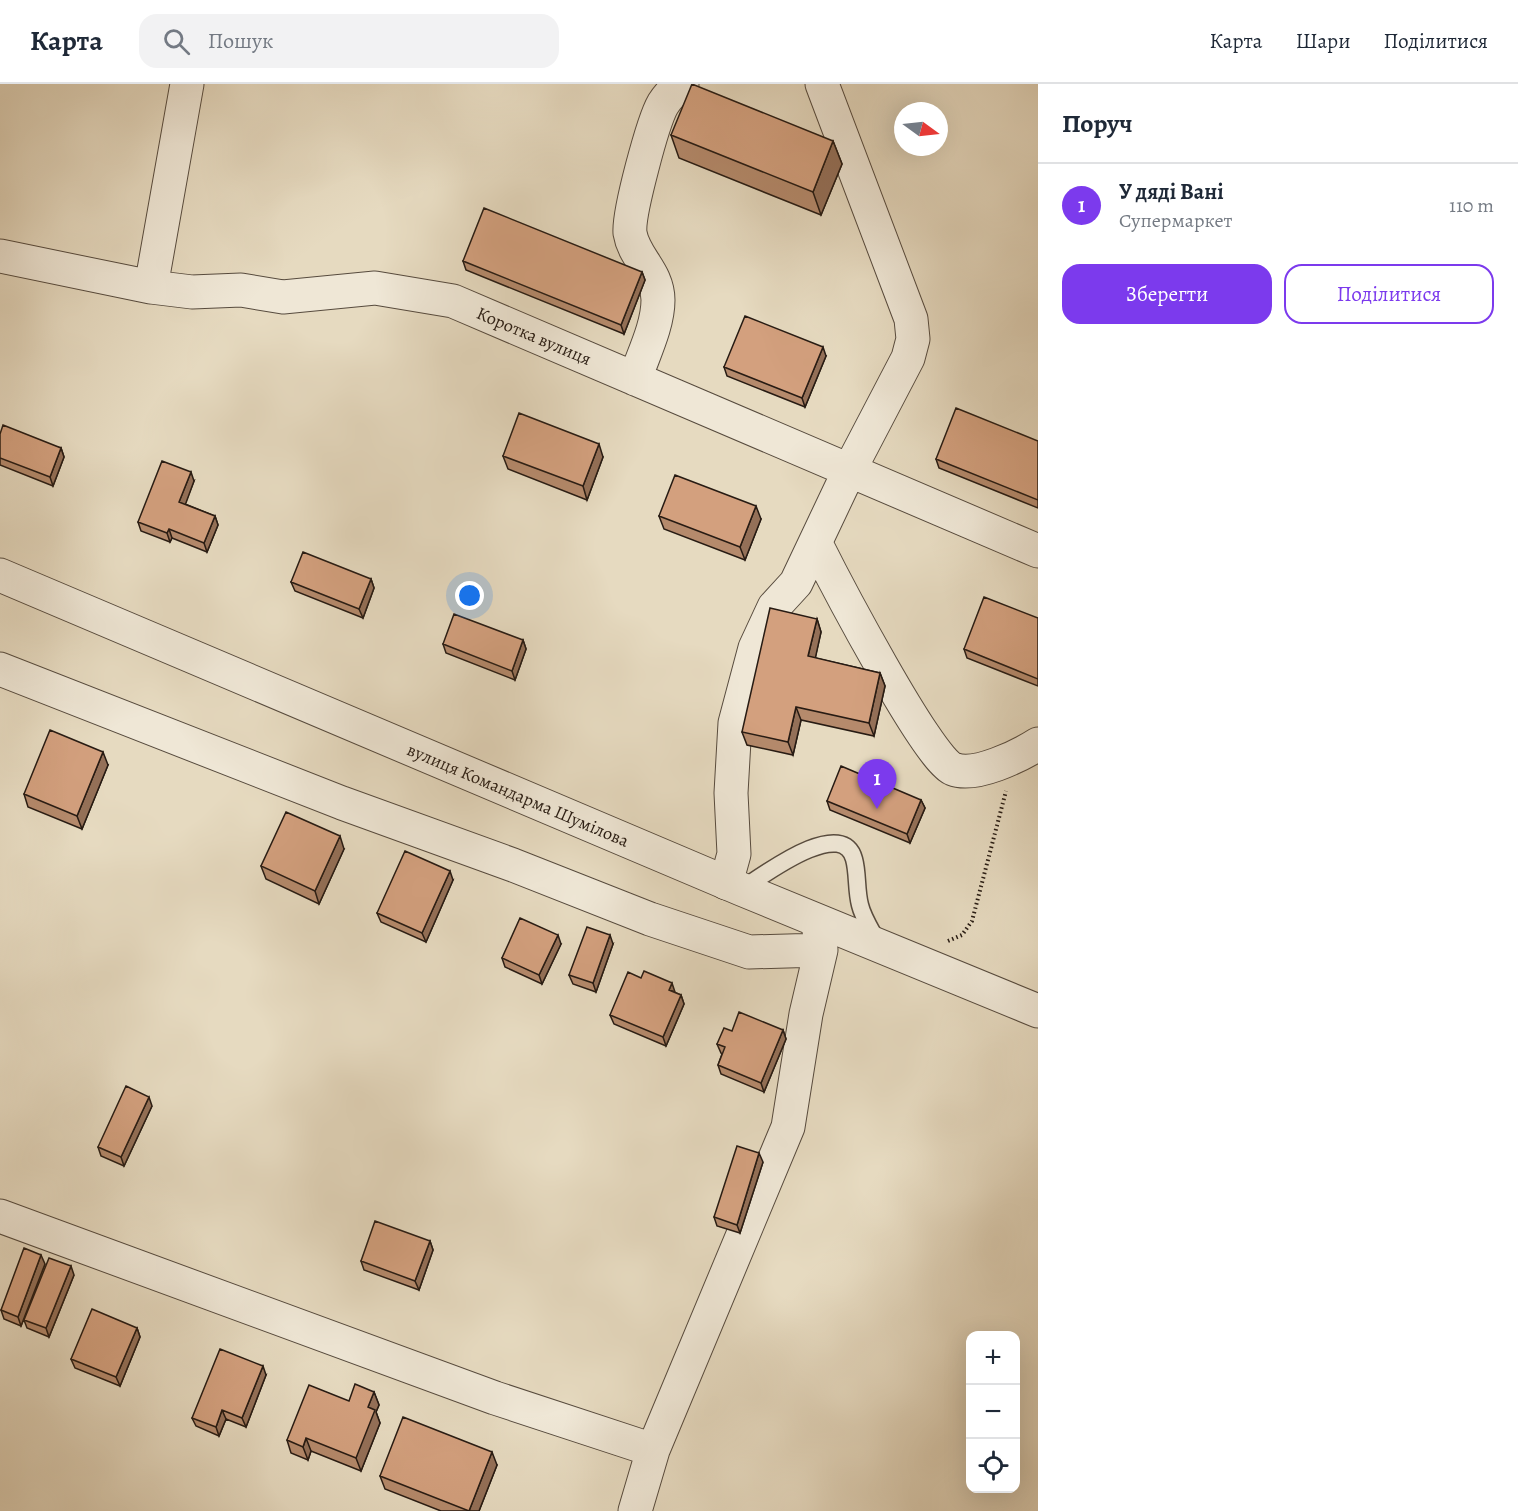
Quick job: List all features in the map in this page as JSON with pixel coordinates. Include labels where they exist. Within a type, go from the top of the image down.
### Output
[{"type":"street","points":[[152,287],[187,84]]},
{"type":"street","points":[[635,379],[655,321],[658,300],[654,279],[633,242],[630,221],[659,112],[672,93],[682,84]]},
{"type":"street","points":[[734,886],[732,793],[735,723],[756,648],[774,607],[796,583],[850,469],[908,358],[913,329],[822,84]]},
{"type":"street","name":"Коротка вулиця","points":[[0,256],[152,287],[192,292],[241,290],[283,297],[375,288],[453,301],[1038,550]]},
{"type":"street","points":[[816,544],[911,717],[938,759],[954,770],[985,768],[1026,751]]},
{"type":"street","name":"вулиця Командарма Шумілова","points":[[0,575],[734,886],[820,936],[880,946],[1038,1011]]},
{"type":"street","points":[[0,669],[342,803],[513,865],[661,923],[749,952],[820,936],[788,1127],[653,1450],[644,1509]]},
{"type":"street","points":[[0,1216],[495,1398],[653,1450]]},
{"type":"lane","points":[[734,886],[813,846],[835,843],[846,848],[853,856],[860,907],[880,946]]},
{"type":"path","points":[[910,958],[954,940],[968,928],[1026,751]]},
{"type":"building","points":[[692,84],[833,141],[813,192],[671,135]]},
{"type":"building","points":[[484,208],[642,272],[621,325],[463,261]]},
{"type":"building","points":[[745,316],[823,347],[802,398],[724,367]]},
{"type":"building","points":[[956,408],[1038,441],[1038,500],[936,459]]},
{"type":"building","points":[[519,413],[599,444],[583,486],[503,456]]},
{"type":"building","points":[[3,425],[61,448],[50,477],[0,458],[0,434]]},
{"type":"building","points":[[162,461],[191,472],[179,502],[215,516],[204,543],[169,529],[167,533],[138,522]]},
{"type":"building","points":[[675,475],[756,506],[740,547],[659,516]]},
{"type":"building","points":[[303,552],[371,579],[359,609],[291,582]]},
{"type":"building","points":[[984,597],[1038,618],[1038,679],[964,649]]},
{"type":"building","points":[[770,608],[817,619],[808,656],[880,673],[869,723],[796,707],[788,742],[742,732]]},
{"type":"building","points":[[454,614],[523,640],[512,671],[443,644]]},
{"type":"building","points":[[50,730],[103,752],[77,816],[24,794]]},
{"type":"building","points":[[841,766],[921,800],[907,834],[827,801]]},
{"type":"building","points":[[286,812],[340,836],[315,891],[261,866]]},
{"type":"building","points":[[405,851],[450,871],[422,933],[377,913]]},
{"type":"building","points":[[520,918],[558,935],[539,975],[502,958]]},
{"type":"building","points":[[587,927],[610,935],[593,983],[569,975]]},
{"type":"building","points":[[644,971],[672,983],[669,990],[681,995],[663,1037],[610,1015],[628,972],[641,978]]},
{"type":"building","points":[[739,1012],[783,1030],[761,1083],[718,1065],[725,1047],[717,1044],[724,1028],[732,1031]]},
{"type":"building","points":[[126,1086],[149,1097],[121,1157],[98,1147]]},
{"type":"building","points":[[737,1146],[759,1153],[737,1225],[714,1217]]},
{"type":"building","points":[[375,1221],[430,1241],[415,1281],[361,1261]]},
{"type":"building","points":[[24,1248],[41,1255],[18,1317],[1,1310]]},
{"type":"building","points":[[49,1258],[71,1266],[46,1328],[24,1320]]},
{"type":"building","points":[[92,1309],[137,1328],[116,1377],[71,1359]]},
{"type":"building","points":[[220,1349],[263,1366],[242,1418],[222,1410],[216,1427],[192,1418]]},
{"type":"building","points":[[355,1384],[374,1392],[368,1407],[375,1410],[356,1458],[306,1438],[303,1447],[287,1440],[309,1385],[349,1401]]},
{"type":"building","points":[[403,1417],[492,1452],[469,1511],[380,1476]]},
{"type":"place","name":"У дяді Вані","points":[[877,809]]}]
